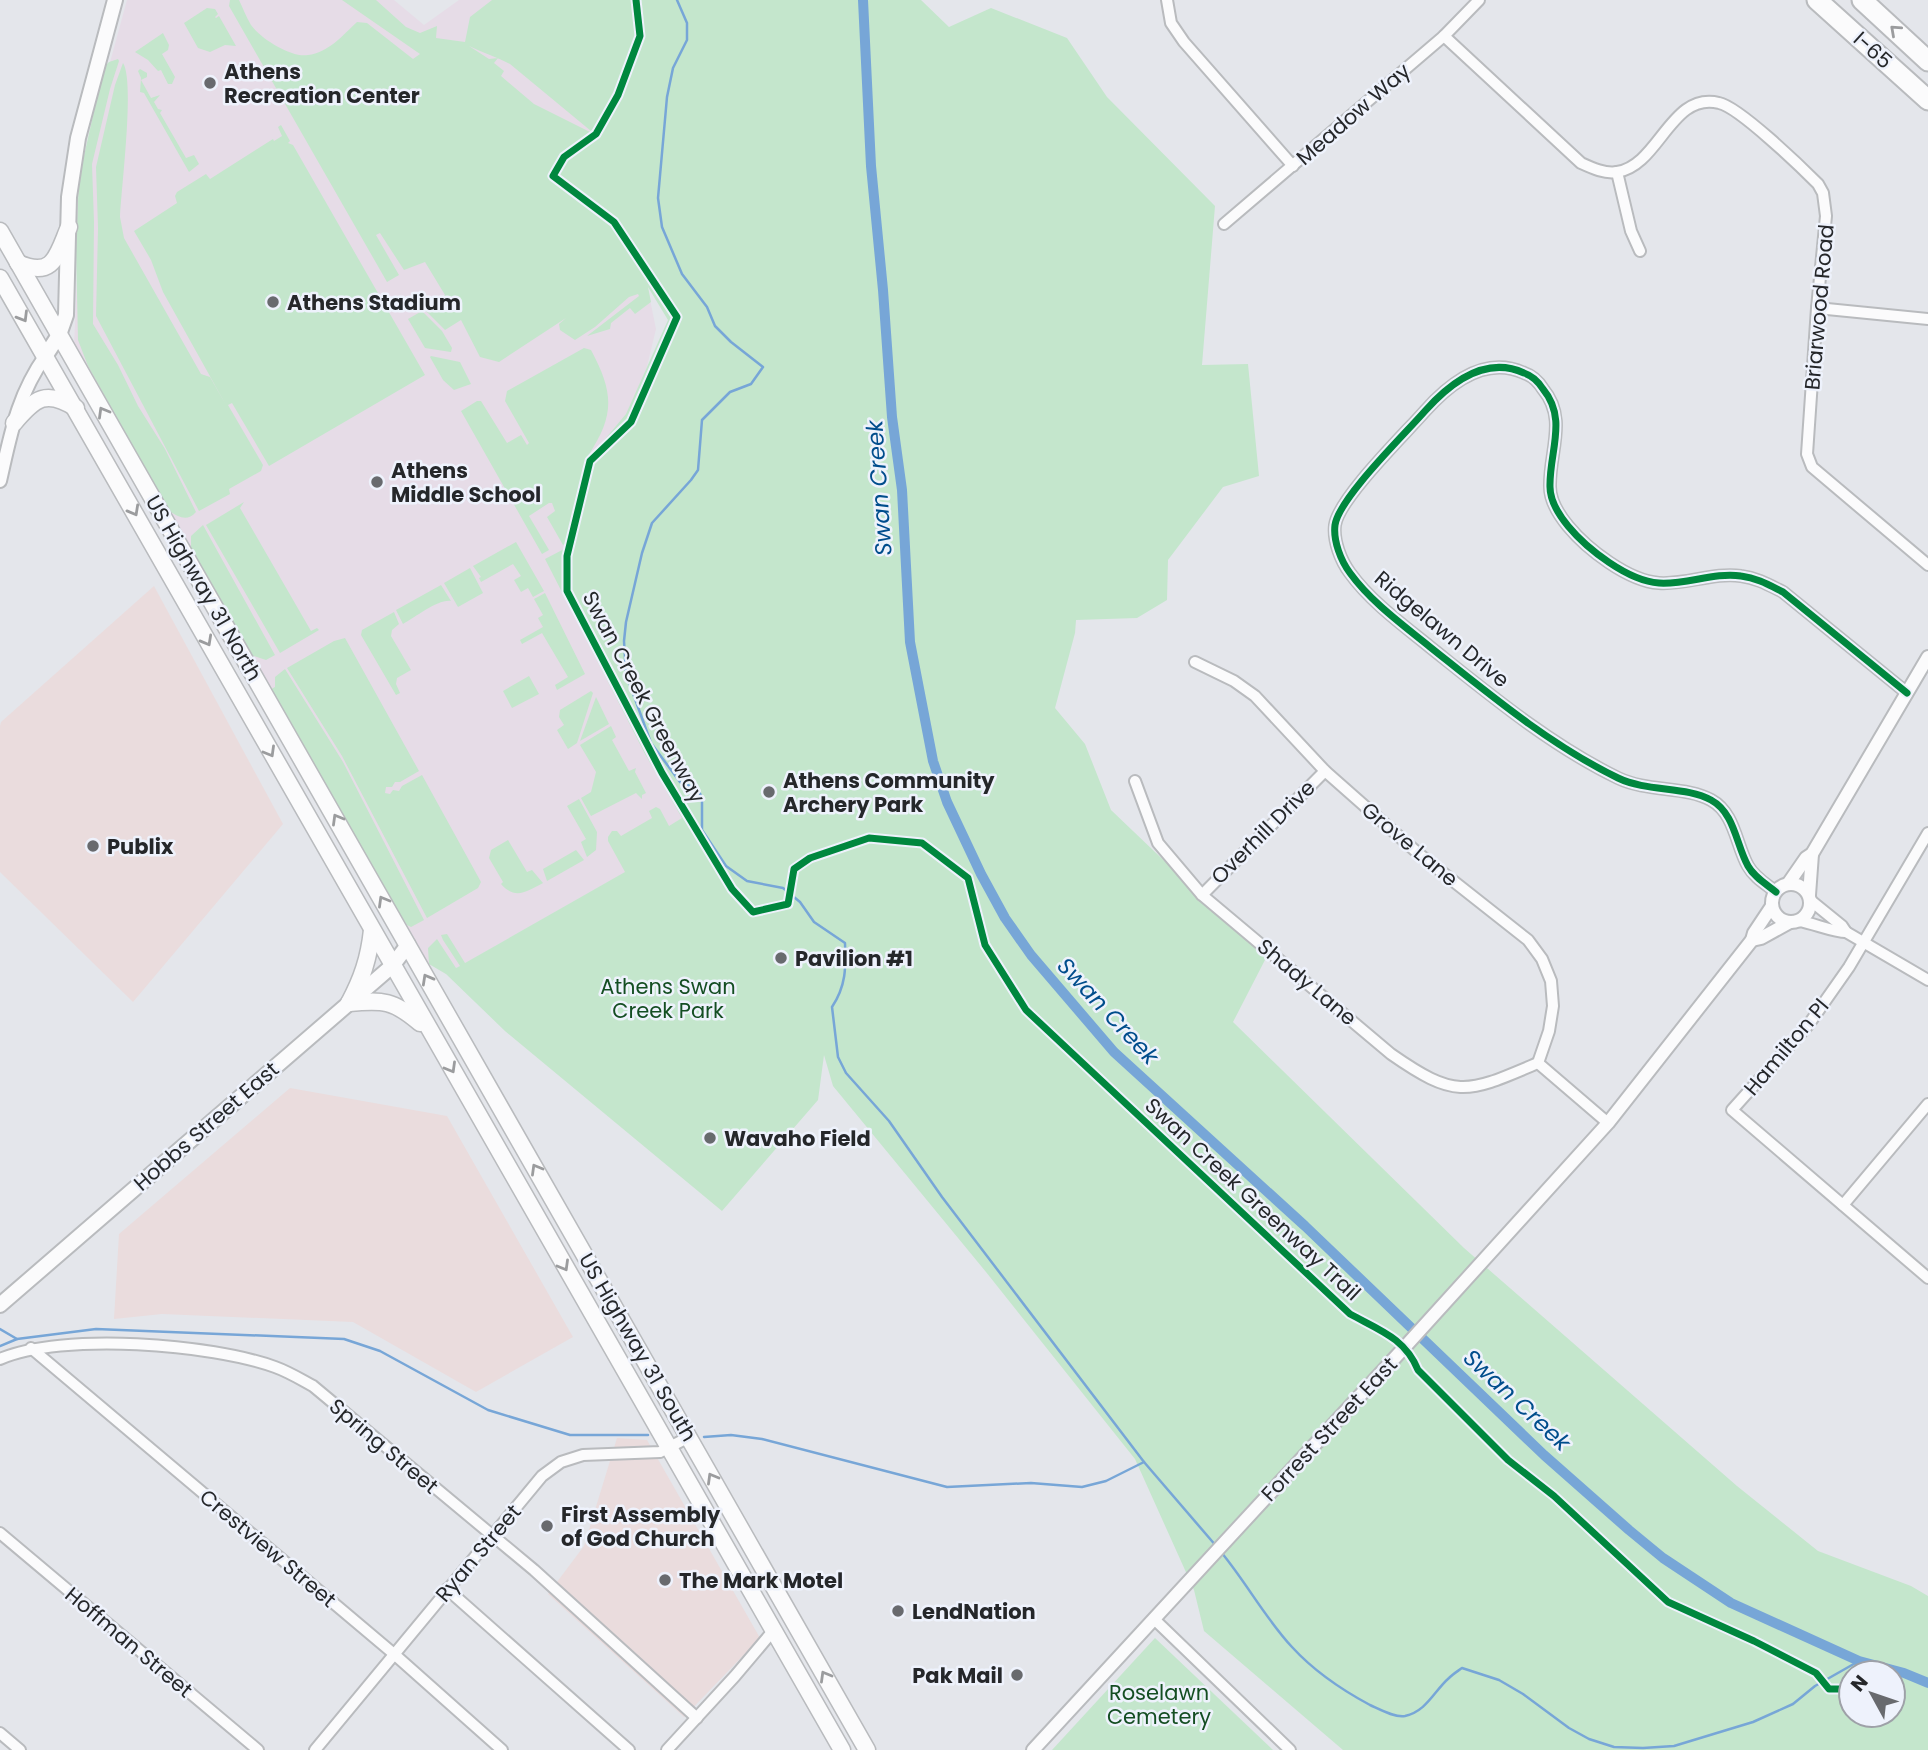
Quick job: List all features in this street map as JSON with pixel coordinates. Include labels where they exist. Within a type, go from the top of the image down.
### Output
[{"type":"highway","name":"I-65","points":[[1817,0],[1928,100]]},
{"type":"highway","points":[[1862,0],[1928,61]]},
{"type":"main road","points":[[46,355],[59,335],[66,316],[69,197],[78,138],[115,0]]},
{"type":"main road","points":[[18,263],[36,270],[46,268],[56,259],[69,227]]},
{"type":"main road","name":"US Highway 31 North","points":[[0,231],[408,945]]},
{"type":"main road","name":"US Highway 31 North","points":[[0,278],[392,966]]},
{"type":"main road","points":[[12,429],[27,407],[45,397],[60,398],[76,408]]},
{"type":"main road","points":[[349,1003],[362,978],[369,955],[372,930]]},
{"type":"main road","name":"Hobbs Street East","points":[[0,1305],[392,966],[408,945]]},
{"type":"main road","name":"US Highway 31 South","points":[[408,945],[867,1750]]},
{"type":"main road","name":"US Highway 31 South","points":[[392,966],[842,1750]]},
{"type":"main road","points":[[349,1003],[377,1001],[401,1007],[430,1033]]},
{"type":"street","points":[[1167,0],[1171,23],[1184,42],[1293,166]]},
{"type":"street","name":"Meadow Way","points":[[1224,224],[1444,36],[1479,0]]},
{"type":"street","points":[[1444,36],[1581,163],[1597,170],[1617,172],[1631,231],[1640,251]]},
{"type":"street","name":"Briarwood Road","points":[[1617,172],[1633,166],[1677,118],[1694,104],[1718,102],[1739,114],[1802,168],[1823,193],[1826,216],[1807,454],[1812,467],[1928,565]]},
{"type":"street","points":[[1817,308],[1928,319]]},
{"type":"street","points":[[0,481],[12,429],[30,378],[46,355]]},
{"type":"street","name":"Ridgelawn Drive","points":[[1776,892],[1753,874],[1727,816],[1711,800],[1690,793],[1633,783],[1601,769],[1532,726],[1402,624],[1350,573],[1338,551],[1335,527],[1342,504],[1433,402],[1459,378],[1492,367],[1515,369],[1536,380],[1551,398],[1557,420],[1550,490],[1557,512],[1571,530],[1597,552],[1636,577],[1658,583],[1739,576],[1762,581],[1783,592],[1908,693]]},
{"type":"street","points":[[0,452],[12,429]]},
{"type":"street","points":[[1846,932],[1838,932],[1817,924],[1780,919],[1772,906],[1776,892],[1788,884],[1806,858],[1812,854],[1928,657]]},
{"type":"street","name":"Grove Lane","points":[[1195,662],[1234,681],[1255,696],[1325,771],[1419,854],[1528,940],[1542,959],[1551,981],[1553,1006],[1549,1031],[1538,1063]]},
{"type":"street","name":"Overhill Drive","points":[[1202,895],[1325,771]]},
{"type":"street","name":"Shady Lane","points":[[1135,782],[1158,843],[1202,895],[1391,1054],[1440,1083],[1463,1088],[1486,1085],[1538,1063]]},
{"type":"street","name":"Hamilton Pl","points":[[1928,834],[1863,944],[1809,1024],[1732,1110],[1928,1278]]},
{"type":"street","points":[[1794,921],[1809,910],[1812,854]]},
{"type":"street","points":[[1788,884],[1798,885],[1846,932],[1863,944],[1928,980]]},
{"type":"street","name":"Forrest Street East","points":[[1032,1750],[1608,1123],[1752,940],[1772,906]]},
{"type":"street","name":"Forrest Street East","points":[[1752,940],[1761,939],[1794,921]]},
{"type":"street","points":[[1538,1063],[1608,1123]]},
{"type":"street","points":[[1843,1205],[1928,1104]]},
{"type":"street","name":"Spring Street","points":[[0,1359],[32,1348],[52,1345],[133,1344],[214,1352],[293,1374],[313,1387],[534,1570],[697,1718]]},
{"type":"street","name":"Crestview Street","points":[[32,1348],[394,1654],[502,1750]]},
{"type":"street","name":"Ryan Street","points":[[315,1750],[542,1476],[561,1462],[583,1455],[660,1452],[689,1437]]},
{"type":"street","name":"Hoffman Street","points":[[0,1533],[258,1750]]},
{"type":"street","points":[[447,1589],[629,1750]]},
{"type":"street","points":[[1154,1619],[1290,1750]]},
{"type":"street","points":[[667,1750],[736,1676],[773,1631]]},
{"type":"street","points":[[0,1733],[20,1750]]},
{"type":"shaded area","name":"Athens Middle School","points":[[127,0],[394,0],[424,25],[459,0],[653,0],[616,133],[656,329],[633,424],[693,812],[621,854],[626,872],[446,974],[429,964],[74,346],[81,196],[88,143]]},
{"type":"shaded area","points":[[154,586],[283,824],[133,1002],[0,872],[0,726],[1,722]]},
{"type":"shaded area","points":[[290,1088],[447,1116],[573,1337],[476,1392],[353,1322],[162,1314],[114,1319],[119,1234]]},
{"type":"shaded area","points":[[617,1438],[647,1440],[760,1638],[684,1717],[548,1594],[584,1546]]},
{"type":"green space","name":"Athens Swan Creek Park","points":[[230,0],[239,0],[251,25],[261,36],[276,46],[301,55],[315,54],[329,47],[357,22],[367,23],[413,59],[420,54],[342,0],[376,0],[406,27],[420,33],[437,26],[436,38],[465,42],[470,17],[492,0],[921,0],[949,27],[991,8],[1067,38],[1107,97],[1215,206],[1202,365],[1248,364],[1259,476],[1223,487],[1168,560],[1167,600],[1137,618],[1076,620],[1055,708],[1085,744],[1111,810],[1266,958],[1233,1022],[1464,1248],[1737,1486],[1818,1551],[1911,1586],[1928,1596],[1928,1750],[1343,1750],[1204,1631],[1194,1590],[1135,1459],[833,1086],[824,1055],[818,1100],[722,1211],[505,1031],[446,974],[429,964],[428,948],[437,939],[456,968],[460,966],[441,935],[447,934],[465,963],[625,872],[608,841],[612,831],[617,831],[621,836],[652,818],[649,811],[656,807],[660,809],[669,826],[682,818],[645,754],[545,559],[566,548],[566,543],[563,545],[547,517],[555,511],[552,503],[529,516],[549,550],[542,554],[461,411],[481,401],[507,443],[521,435],[527,445],[529,443],[505,401],[507,391],[584,348],[591,350],[604,379],[608,404],[603,428],[588,456],[590,457],[626,414],[668,320],[648,287],[651,302],[635,314],[630,308],[611,323],[610,329],[587,336],[639,296],[638,294],[629,297],[595,327],[575,340],[560,330],[559,324],[566,318],[499,362],[480,357],[461,320],[445,330],[424,309],[445,295],[425,262],[404,270],[380,233],[376,235],[399,275],[387,282],[229,6]],"holes":[[[469,46],[497,58],[489,59]],[[498,58],[510,64],[591,131],[605,112],[595,131],[592,133],[534,104],[501,76],[504,71],[494,63]]]},
{"type":"green space","points":[[207,8],[215,9],[218,14],[215,17],[219,16],[236,46],[225,45],[210,52],[198,48],[184,23]]},
{"type":"green space","points":[[163,33],[169,45],[168,50],[162,54],[175,77],[172,84],[168,84],[161,70],[158,71],[148,60],[135,52]]},
{"type":"green space","points":[[118,59],[92,164],[93,324],[165,449],[196,512],[186,518],[169,511],[88,366],[78,340],[76,249],[79,178],[104,67]]},
{"type":"green space","name":"Athens Stadium","points":[[123,63],[128,91],[120,217],[124,238],[201,374],[210,377],[226,405],[163,292],[151,260],[134,231],[177,203],[177,192],[206,174],[210,179],[282,136],[278,127],[281,125],[290,141],[288,143],[293,145],[425,375],[269,466],[232,403],[228,405],[263,465],[261,471],[229,489],[230,494],[199,511],[96,316],[96,167],[115,85]]},
{"type":"green space","points":[[140,69],[147,73],[147,77],[141,80],[151,98],[160,95],[154,102],[158,109],[162,110],[160,113],[186,158],[194,155],[199,164],[189,172],[144,93],[140,92]]},
{"type":"green space","points":[[422,311],[442,331],[452,348],[451,352],[425,348],[408,319]]},
{"type":"green space","points":[[431,356],[460,362],[471,384],[454,390],[443,380]]},
{"type":"green space","points":[[244,502],[240,508],[311,631],[317,628],[319,630],[280,653],[206,525]]},
{"type":"green space","points":[[203,525],[275,655],[266,660],[248,654],[188,550],[191,548],[191,536]]},
{"type":"green space","points":[[516,542],[544,591],[533,597],[528,588],[521,592],[514,580],[521,576],[513,564],[481,582],[481,577],[473,566]]},
{"type":"green space","points":[[470,568],[483,593],[458,607],[444,583]]},
{"type":"green space","points":[[441,585],[451,601],[434,606],[403,624],[396,610]]},
{"type":"green space","points":[[545,593],[585,674],[557,690],[555,685],[568,677],[542,633],[522,644],[520,640],[543,627],[538,618],[543,615],[534,599]]},
{"type":"green space","points":[[394,612],[399,624],[392,630],[391,636],[411,670],[397,678],[396,684],[400,693],[396,695],[361,635],[362,630]]},
{"type":"green space","points":[[345,638],[419,771],[395,782],[392,787],[386,787],[385,793],[399,791],[402,786],[422,775],[481,882],[478,888],[427,918],[342,756],[287,668],[334,641]]},
{"type":"green space","points":[[285,669],[343,762],[424,920],[411,927],[407,925],[365,859],[268,691],[275,687],[275,677]]},
{"type":"green space","points":[[529,676],[539,694],[512,708],[503,691]]},
{"type":"green space","points":[[591,691],[593,693],[577,743],[568,749],[557,730],[564,725],[559,717],[560,710]]},
{"type":"green space","points":[[596,697],[609,724],[580,741]]},
{"type":"green space","points":[[611,726],[616,737],[612,740],[629,771],[636,768],[635,772],[646,793],[642,795],[642,799],[636,793],[591,816],[581,798],[591,792],[596,772],[580,745]]},
{"type":"green space","points":[[579,799],[597,832],[596,850],[587,857],[581,842],[586,839],[567,806]]},
{"type":"green space","points":[[508,840],[527,872],[532,870],[543,883],[521,893],[511,892],[501,884],[503,882],[489,858],[491,850]]},
{"type":"green space","points":[[576,850],[584,860],[547,881],[543,869]]},
{"type":"green space","name":"Roselawn Cemetery","points":[[1155,1638],[1273,1750],[1052,1750]]},
{"type":"waterway","points":[[677,0],[687,23],[687,40],[673,68],[667,97],[658,198],[662,227],[682,274],[707,307],[715,326],[763,367],[751,384],[730,392],[702,420],[698,470],[652,523],[626,622],[626,674],[651,743],[680,782],[697,789],[702,797],[702,830],[726,866],[747,881],[783,888],[800,902],[814,922],[845,943],[844,976],[832,1007],[838,1057],[846,1073],[889,1121],[942,1197],[1144,1462],[1217,1547]]},
{"type":"waterway","name":"Swan Creek","points":[[863,0],[871,166],[892,417],[902,490],[910,642],[933,761],[947,802],[1005,918],[1031,955],[1114,1052],[1305,1226],[1544,1455],[1629,1530],[1663,1558],[1731,1603],[1859,1661],[1904,1673],[1928,1683]]},
{"type":"waterway","points":[[0,1329],[17,1339]]},
{"type":"waterway","points":[[0,1346],[17,1339],[96,1329],[344,1339],[380,1351],[488,1410],[570,1435],[648,1435]]},
{"type":"waterway","points":[[704,1437],[731,1435],[762,1439],[947,1487],[1031,1483],[1082,1487],[1106,1481],[1144,1462]]},
{"type":"waterway","points":[[1221,1552],[1282,1636],[1300,1655],[1349,1693],[1397,1716],[1405,1716],[1419,1710],[1462,1668],[1499,1680],[1589,1739],[1614,1747],[1674,1746],[1753,1722],[1793,1704],[1815,1686],[1837,1674]]},
{"type":"cycle path","name":"Swan Creek Greenway","points":[[636,0],[640,36],[618,95],[596,134],[564,157],[553,176],[614,222],[677,317],[631,422],[590,461],[567,556],[567,591],[662,773],[732,889],[753,912],[788,904],[794,869],[810,858],[869,838],[922,843],[968,878],[985,945],[1026,1010],[1350,1314],[1398,1342],[1413,1359],[1418,1370],[1508,1460],[1554,1496],[1668,1602],[1754,1641],[1816,1673],[1829,1689],[1837,1689]]},
{"type":"cycle path","points":[[1776,892],[1751,870],[1730,821],[1711,800],[1690,793],[1629,782],[1593,765],[1497,700],[1377,603],[1350,573],[1336,544],[1335,525],[1348,499],[1425,411],[1457,382],[1482,370],[1510,368],[1533,377],[1550,400],[1556,424],[1550,474],[1553,503],[1568,526],[1597,554],[1622,570],[1647,581],[1679,582],[1731,575],[1763,582],[1783,592],[1907,693]]},
{"type":"place","name":"Athens Recreation Center","points":[[210,83]]},
{"type":"place","name":"Athens Stadium","points":[[273,302]]},
{"type":"place","name":"Athens Middle School","points":[[377,482]]},
{"type":"place","name":"Athens Community Archery Park","points":[[769,792]]},
{"type":"place","name":"Publix","points":[[93,846]]},
{"type":"place","name":"Pavilion #1","points":[[781,958]]},
{"type":"place","name":"Wavaho Field","points":[[710,1138]]},
{"type":"place","name":"First Assembly of God Church","points":[[547,1526]]},
{"type":"place","name":"The Mark Motel","points":[[665,1580]]},
{"type":"place","name":"LendNation","points":[[898,1611]]},
{"type":"place","name":"Pak Mail","points":[[1017,1675]]}]
